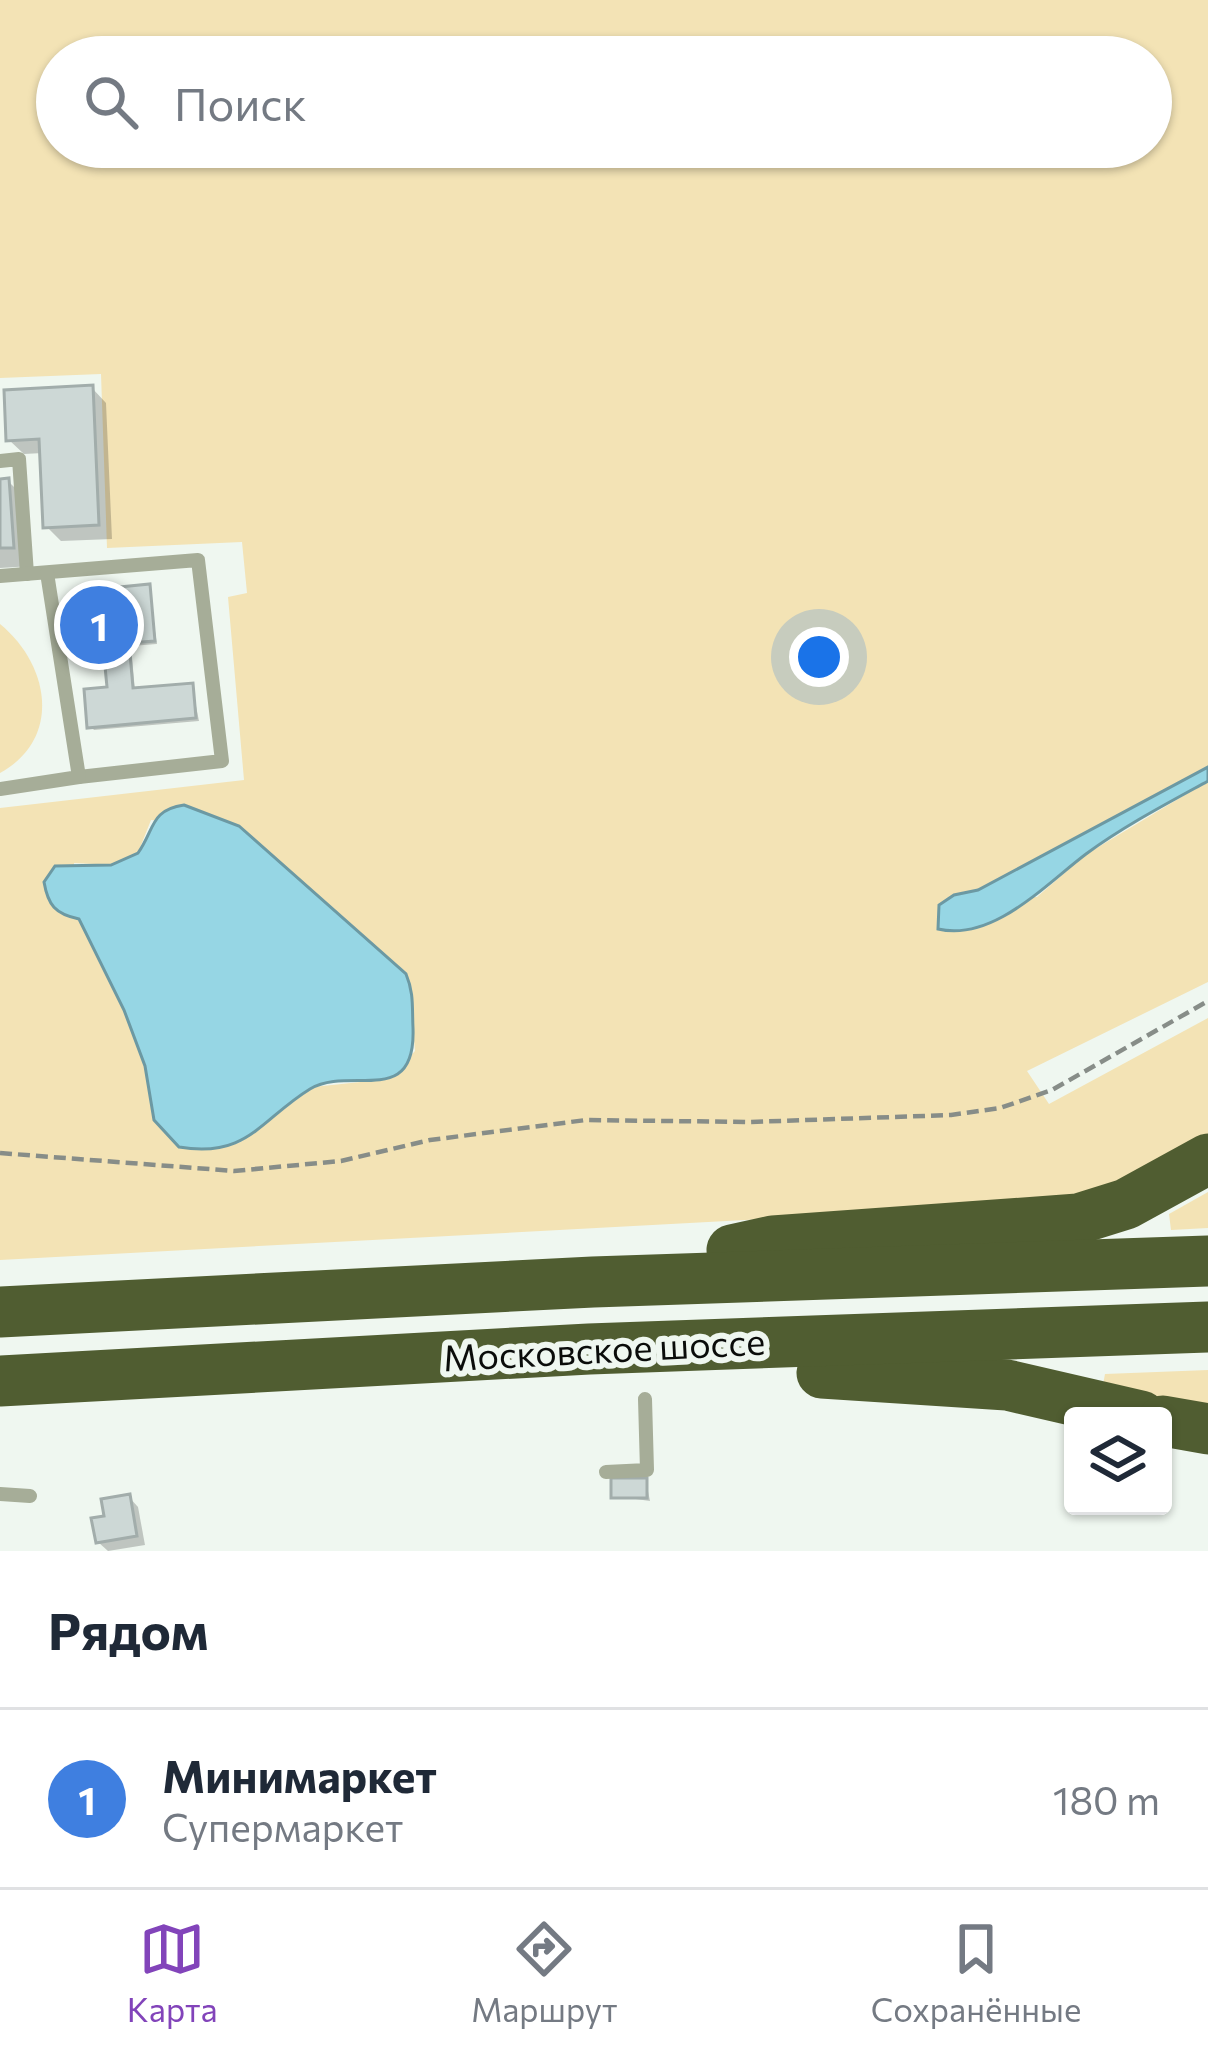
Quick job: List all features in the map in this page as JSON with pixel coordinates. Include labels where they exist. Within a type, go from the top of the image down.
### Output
[{"type":"highway","points":[[593,1282],[773,1240],[1078,1219],[1126,1204],[1208,1159]]},
{"type":"highway","name":"Московское шоссе","points":[[0,1312],[593,1282],[1208,1261]]},
{"type":"highway","name":"Московское шоссе","points":[[0,1381],[590,1349],[1208,1327]]},
{"type":"highway","points":[[590,1349],[756,1373],[885,1373],[1007,1385],[1102,1407]]},
{"type":"highway","points":[[1172,1423],[1208,1430]]},
{"type":"lane","points":[[0,460],[19,460],[27,574]]},
{"type":"lane","points":[[0,577],[198,560],[222,761],[0,789]]},
{"type":"lane","points":[[47,573],[79,777]]},
{"type":"lane","points":[[606,1472],[646,1470],[645,1399]]},
{"type":"lane","points":[[0,1494],[30,1496]]},
{"type":"path","points":[[0,1154],[234,1171],[341,1161],[430,1140],[586,1120],[748,1122],[1000,1108],[1052,1090],[1208,1001]]},
{"type":"shaded area","points":[[0,0],[1208,0],[1208,767],[978,890],[954,895],[1037,897],[1085,855],[1208,781],[1208,982],[1027,1071],[1049,1104],[1208,1018],[1208,1141],[1145,1178],[1025,1205],[0,1260],[0,808],[244,780],[228,597],[247,593],[242,542],[107,548],[101,374],[0,378]],"holes":[[[151,820],[239,826],[413,1029],[415,1051],[389,1079],[313,1087],[239,1143],[198,1150],[150,1102],[145,1066],[124,1010],[79,919],[74,863],[111,865],[138,853]]]},
{"type":"shaded area","points":[[0,624],[30,659],[42,700],[33,741],[0,773]]},
{"type":"shaded area","points":[[1208,1192],[1208,1228],[1171,1230],[1169,1214]]},
{"type":"shaded area","points":[[1208,1370],[1208,1414],[1102,1390],[1105,1374]]},
{"type":"water","points":[[1208,767],[1208,781],[1100,844],[1018,908],[979,927],[938,929],[939,905],[954,895],[978,890]]},
{"type":"water","points":[[184,805],[239,826],[406,974],[412,1000],[411,1053],[393,1077],[326,1083],[310,1089],[252,1134],[202,1149],[179,1147],[154,1120],[145,1066],[124,1010],[79,919],[54,907],[44,882],[55,866],[111,865],[138,853],[159,816]]},
{"type":"building","points":[[93,385],[99,525],[43,528],[39,439],[6,441],[4,390]]},
{"type":"building","points":[[9,478],[14,548],[0,548],[0,479]]},
{"type":"building","points":[[150,584],[155,641],[129,643],[133,688],[193,683],[196,718],[87,728],[84,689],[107,687],[103,646],[84,648],[79,591]]},
{"type":"building","points":[[611,1478],[647,1478],[647,1498],[611,1498]]},
{"type":"building","points":[[130,1494],[137,1536],[96,1543],[91,1518],[104,1516],[101,1499]]},
{"type":"place","name":"Минимаркет","points":[[99,625]]}]
